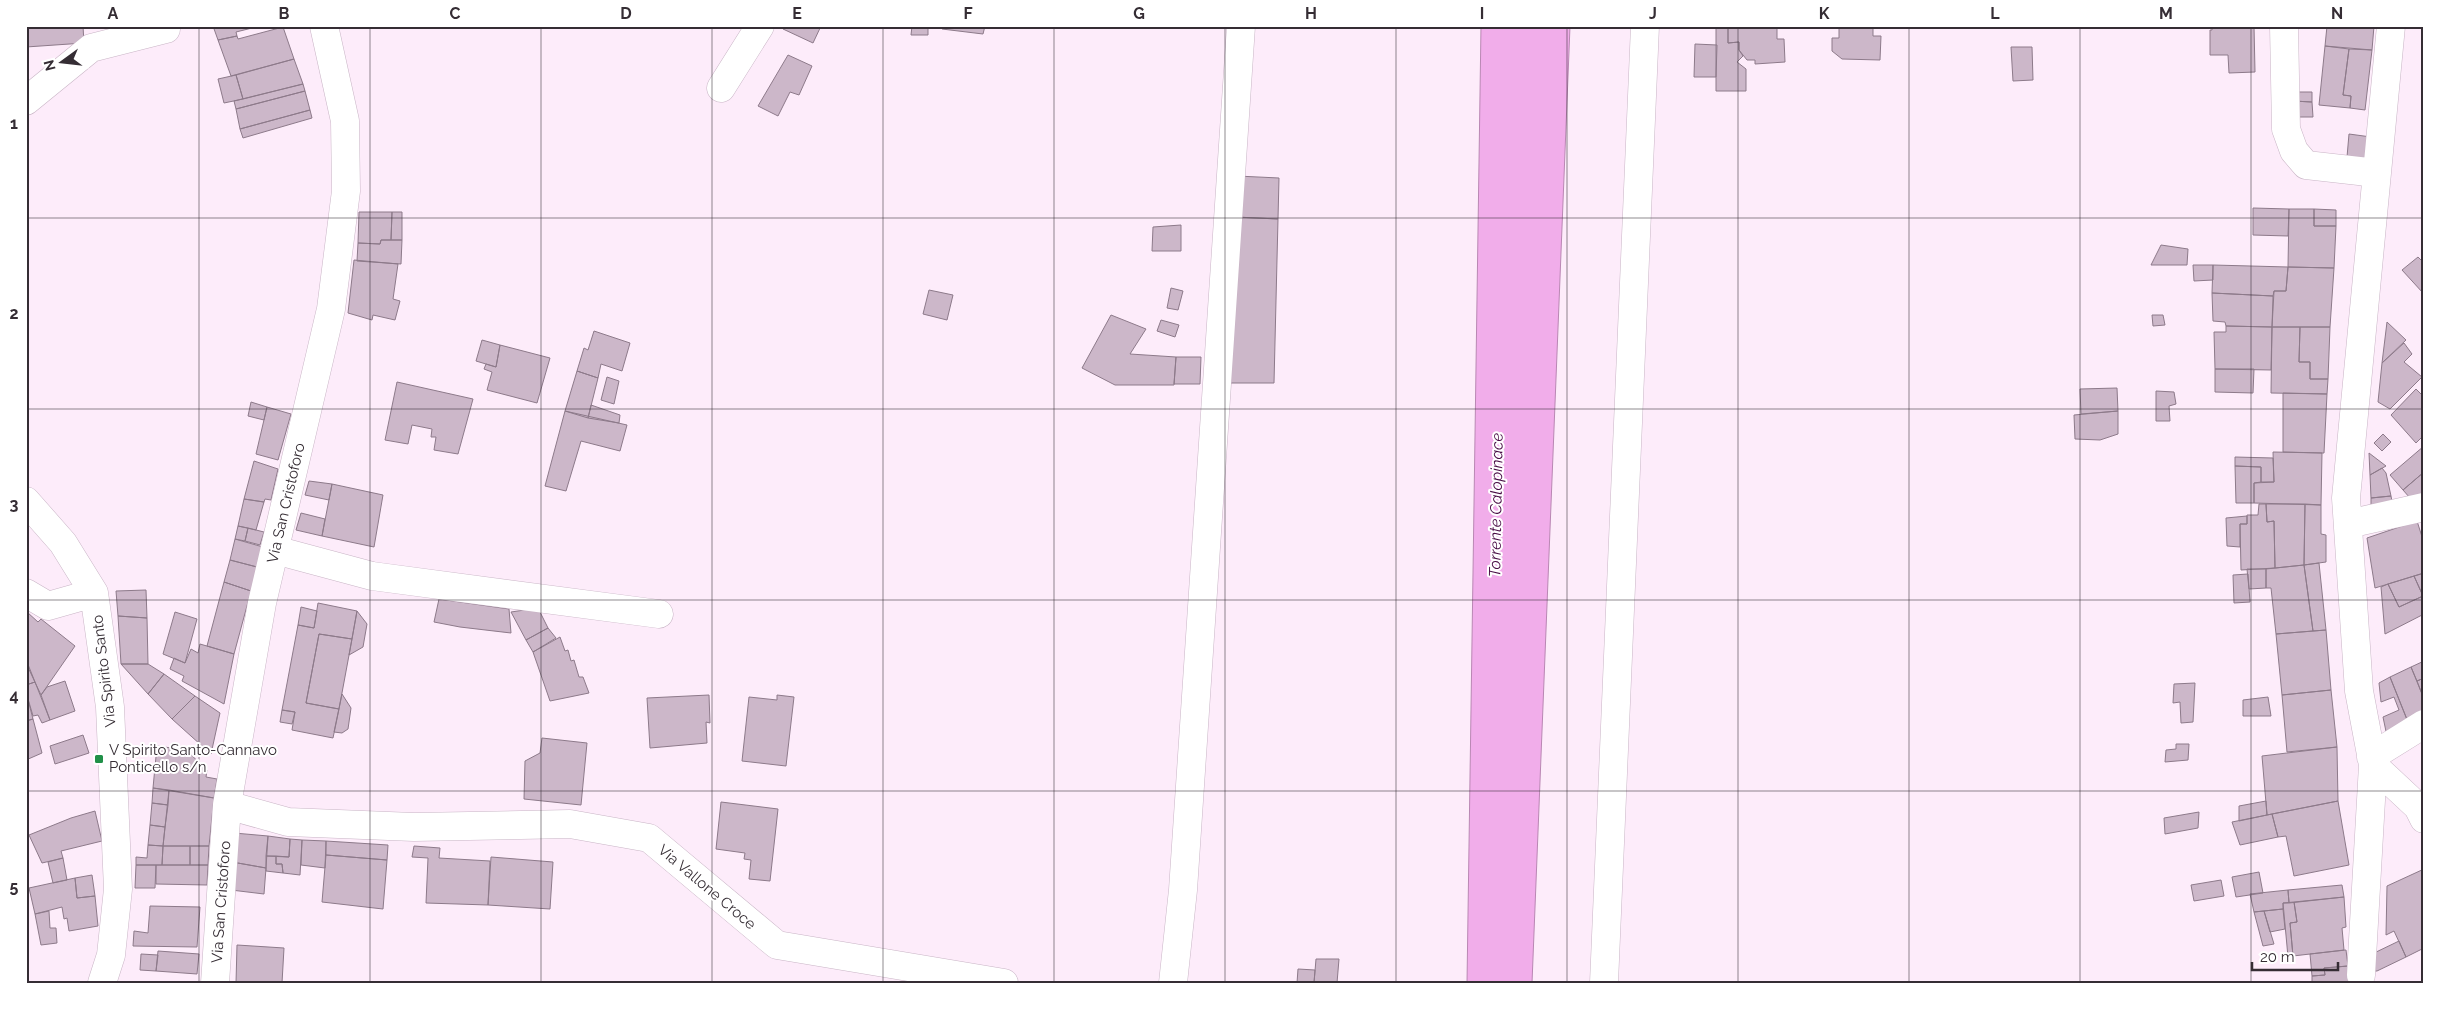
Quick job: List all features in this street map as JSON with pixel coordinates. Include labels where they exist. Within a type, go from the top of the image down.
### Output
[{"type":"street","name":"Via San Cristoforo","points":[[215,983],[227,805],[262,603],[331,310],[346,191],[345,121],[324,26]]},
{"type":"street","points":[[721,88],[760,26]]},
{"type":"street","points":[[1173,983],[1183,890],[1241,26]]},
{"type":"street","points":[[1604,983],[1646,26]]},
{"type":"street","points":[[2284,26],[2286,129],[2294,151],[2306,165],[2377,173]]},
{"type":"street","points":[[2361,975],[2372,761],[2360,691],[2346,498],[2391,26]]},
{"type":"street","points":[[26,101],[91,48],[166,29]]},
{"type":"street","name":"Via Spirito Santo","points":[[26,501],[63,543],[94,593],[110,707],[118,889],[111,956],[102,983]]},
{"type":"street","points":[[2348,524],[2424,507]]},
{"type":"street","points":[[275,550],[372,576],[659,614]]},
{"type":"street","points":[[26,592],[48,606],[94,593]]},
{"type":"street","points":[[2372,761],[2424,724]]},
{"type":"street","points":[[2372,761],[2418,806],[2424,819]]},
{"type":"street","name":"Via Vallone Croce","points":[[227,805],[288,822],[414,827],[570,824],[649,838],[777,945],[1004,983]]},
{"type":"water","name":"Torrente Calopinace","points":[[1481,26],[1570,26],[1532,983],[1467,983]]},
{"type":"building","points":[[26,26],[83,26],[84,43],[26,47]]},
{"type":"building","points":[[213,26],[260,26],[236,32],[237,36],[218,40]]},
{"type":"building","points":[[784,26],[821,26],[813,43],[783,29]]},
{"type":"building","points":[[912,26],[928,26],[928,35],[911,35]]},
{"type":"building","points":[[943,26],[985,26],[983,34],[942,29]]},
{"type":"building","points":[[1716,26],[1728,26],[1728,43],[1739,42],[1739,50],[1743,56],[1737,62],[1746,69],[1746,91],[1716,91]]},
{"type":"building","points":[[1728,26],[1777,26],[1777,39],[1784,39],[1785,62],[1755,64],[1755,60],[1747,60],[1739,50],[1739,42],[1728,43]]},
{"type":"building","points":[[1839,26],[1873,26],[1873,36],[1881,36],[1880,60],[1842,59],[1832,51],[1832,38],[1839,38]]},
{"type":"building","points":[[2212,26],[2254,26],[2255,72],[2229,73],[2228,55],[2210,55],[2210,30],[2212,30]]},
{"type":"building","points":[[2327,26],[2374,26],[2372,50],[2325,46]]},
{"type":"building","points":[[283,27],[294,59],[231,76],[218,40],[237,36],[238,39]]},
{"type":"building","points":[[1695,44],[1717,45],[1716,77],[1694,77]]},
{"type":"building","points":[[2325,46],[2349,49],[2343,95],[2351,96],[2350,108],[2319,105]]},
{"type":"building","points":[[2011,47],[2032,47],[2033,80],[2013,81]]},
{"type":"building","points":[[2349,49],[2372,50],[2365,110],[2350,108],[2351,96],[2343,95]]},
{"type":"building","points":[[788,55],[812,66],[799,95],[790,92],[778,116],[758,106]]},
{"type":"building","points":[[294,59],[303,84],[243,99],[236,75]]},
{"type":"building","points":[[236,75],[243,99],[224,103],[218,79]]},
{"type":"building","points":[[303,84],[305,91],[236,109],[234,101]]},
{"type":"building","points":[[305,91],[310,110],[240,129],[236,109]]},
{"type":"building","points":[[2294,92],[2312,92],[2312,102],[2293,101]]},
{"type":"building","points":[[2293,101],[2312,102],[2313,117],[2298,117]]},
{"type":"building","points":[[310,110],[312,118],[243,138],[240,129]]},
{"type":"building","points":[[2349,134],[2371,137],[2368,159],[2347,157]]},
{"type":"building","points":[[1237,176],[1279,178],[1278,219],[1236,217]]},
{"type":"building","points":[[2253,208],[2289,209],[2288,236],[2253,235]]},
{"type":"building","points":[[2289,209],[2314,209],[2314,226],[2336,226],[2334,268],[2288,267]]},
{"type":"building","points":[[2314,209],[2336,210],[2336,226],[2314,226]]},
{"type":"building","points":[[359,212],[392,212],[391,240],[381,240],[380,244],[358,243]]},
{"type":"building","points":[[392,212],[402,212],[402,240],[391,240]]},
{"type":"building","points":[[1234,217],[1278,219],[1274,383],[1230,383]]},
{"type":"building","points":[[1181,225],[1181,251],[1152,251],[1153,227]]},
{"type":"building","points":[[381,240],[402,240],[401,264],[357,261],[358,243],[380,244]]},
{"type":"building","points":[[2161,245],[2188,249],[2187,265],[2151,265]]},
{"type":"building","points":[[2418,257],[2424,263],[2423,293],[2402,270]]},
{"type":"building","points":[[354,260],[398,264],[393,299],[400,301],[395,320],[373,315],[372,320],[348,313]]},
{"type":"building","points":[[2193,265],[2213,265],[2213,280],[2194,281]]},
{"type":"building","points":[[2213,265],[2288,267],[2286,291],[2274,291],[2273,296],[2212,293]]},
{"type":"building","points":[[2288,267],[2334,268],[2330,327],[2272,327],[2274,291],[2286,291]]},
{"type":"building","points":[[1171,288],[1183,291],[1178,310],[1167,308]]},
{"type":"building","points":[[929,290],[953,295],[947,320],[923,314]]},
{"type":"building","points":[[2212,293],[2273,296],[2272,327],[2226,326],[2225,322],[2213,321]]},
{"type":"building","points":[[1111,315],[1146,329],[1130,354],[1176,357],[1174,385],[1115,385],[1082,368]]},
{"type":"building","points":[[2152,315],[2163,315],[2165,325],[2153,326]]},
{"type":"building","points":[[1161,320],[1179,325],[1175,337],[1157,331]]},
{"type":"building","points":[[2387,322],[2406,340],[2382,363]]},
{"type":"building","points":[[2226,326],[2272,327],[2271,370],[2215,369],[2214,332],[2226,332]]},
{"type":"building","points":[[2272,327],[2300,327],[2299,362],[2310,362],[2310,379],[2328,379],[2327,394],[2271,393]]},
{"type":"building","points":[[2300,327],[2330,327],[2328,379],[2310,379],[2310,362],[2299,362]]},
{"type":"building","points":[[594,331],[630,343],[622,371],[601,364],[598,378],[577,371],[584,348],[588,350]]},
{"type":"building","points":[[482,340],[500,345],[496,367],[476,361]]},
{"type":"building","points":[[2404,343],[2412,354],[2404,362],[2422,377],[2390,409],[2378,402],[2382,363]]},
{"type":"building","points":[[500,345],[550,358],[537,403],[487,390],[492,372],[484,369],[486,364],[496,367]]},
{"type":"building","points":[[1176,357],[1201,357],[1200,384],[1174,384]]},
{"type":"building","points":[[2215,369],[2254,369],[2253,393],[2215,392]]},
{"type":"building","points":[[577,371],[598,378],[588,418],[565,411]]},
{"type":"building","points":[[607,377],[619,381],[614,404],[601,400]]},
{"type":"building","points":[[397,382],[473,399],[458,454],[434,450],[436,437],[431,437],[432,429],[412,425],[408,444],[385,440]]},
{"type":"building","points":[[2117,388],[2118,411],[2081,414],[2080,389]]},
{"type":"building","points":[[2416,389],[2424,397],[2424,435],[2416,443],[2391,415]]},
{"type":"building","points":[[2156,391],[2174,392],[2176,404],[2169,406],[2170,421],[2156,421]]},
{"type":"building","points":[[2283,393],[2327,394],[2324,453],[2283,452]]},
{"type":"building","points":[[251,402],[267,407],[264,420],[248,416]]},
{"type":"building","points":[[591,405],[620,415],[619,423],[588,418]]},
{"type":"building","points":[[267,407],[291,414],[278,460],[256,454]]},
{"type":"building","points":[[565,411],[627,425],[620,451],[581,441],[566,491],[545,486]]},
{"type":"building","points":[[2118,411],[2118,434],[2100,440],[2075,439],[2074,415]]},
{"type":"building","points":[[2383,434],[2391,442],[2382,451],[2374,443]]},
{"type":"building","points":[[2424,446],[2424,472],[2403,490],[2390,475]]},
{"type":"building","points":[[2273,452],[2322,453],[2321,505],[2254,503],[2254,483],[2274,482]]},
{"type":"building","points":[[2369,453],[2386,466],[2370,475]]},
{"type":"building","points":[[2235,457],[2273,458],[2274,482],[2261,482],[2261,467],[2235,466]]},
{"type":"building","points":[[254,461],[278,469],[271,500],[265,499],[264,502],[244,499]]},
{"type":"building","points":[[2235,466],[2261,467],[2261,482],[2254,483],[2254,503],[2236,503]]},
{"type":"building","points":[[2382,468],[2386,473],[2391,496],[2371,498],[2370,475]]},
{"type":"building","points":[[2424,472],[2424,500],[2417,506],[2403,490]]},
{"type":"building","points":[[309,481],[332,484],[329,500],[305,495]]},
{"type":"building","points":[[332,484],[383,495],[374,547],[322,536]]},
{"type":"building","points":[[2391,496],[2393,507],[2371,507],[2371,498]]},
{"type":"building","points":[[244,499],[264,502],[256,530],[238,526]]},
{"type":"building","points":[[2259,504],[2266,504],[2267,522],[2274,521],[2275,568],[2241,570],[2240,524],[2247,524],[2247,515],[2258,515]]},
{"type":"building","points":[[2266,504],[2305,504],[2304,565],[2275,568],[2274,521],[2267,522]]},
{"type":"building","points":[[2305,504],[2321,505],[2321,534],[2326,535],[2326,562],[2304,565]]},
{"type":"building","points":[[301,513],[325,519],[322,536],[296,530]]},
{"type":"building","points":[[2247,516],[2247,524],[2240,524],[2240,547],[2227,546],[2226,518]]},
{"type":"building","points":[[2417,521],[2424,543],[2424,573],[2375,588],[2367,538]]},
{"type":"building","points":[[238,526],[248,528],[245,541],[235,539]]},
{"type":"building","points":[[248,528],[264,532],[260,545],[245,541]]},
{"type":"building","points":[[235,539],[263,547],[257,567],[230,560]]},
{"type":"building","points":[[230,560],[257,567],[251,591],[224,582]]},
{"type":"building","points":[[2319,563],[2326,630],[2313,631],[2304,565]]},
{"type":"building","points":[[2304,565],[2313,631],[2276,634],[2271,588],[2266,588],[2266,569]]},
{"type":"building","points":[[2247,569],[2266,569],[2266,588],[2249,589]]},
{"type":"building","points":[[2424,573],[2424,614],[2385,634],[2381,587],[2388,584],[2399,607],[2423,596],[2414,576]]},
{"type":"building","points":[[2248,574],[2250,602],[2234,603],[2233,575]]},
{"type":"building","points":[[2414,576],[2423,596],[2399,607],[2388,584]]},
{"type":"building","points":[[224,582],[251,591],[234,654],[207,646]]},
{"type":"building","points":[[146,590],[147,618],[118,616],[116,591]]},
{"type":"building","points":[[439,599],[509,609],[511,633],[434,622]]},
{"type":"building","points":[[318,603],[357,611],[352,639],[319,634],[306,703],[339,709],[333,738],[292,730],[295,712],[282,710],[298,625],[314,628]]},
{"type":"building","points":[[301,607],[317,611],[314,628],[298,625]]},
{"type":"building","points":[[538,608],[548,628],[526,640],[511,612]]},
{"type":"building","points":[[357,611],[367,624],[363,647],[349,655]]},
{"type":"building","points":[[27,612],[38,622],[41,619],[75,646],[41,695],[26,663]]},
{"type":"building","points":[[175,612],[197,619],[185,663],[163,654]]},
{"type":"building","points":[[118,616],[147,618],[148,664],[121,664]]},
{"type":"building","points":[[548,628],[556,638],[533,652],[526,640]]},
{"type":"building","points":[[2326,630],[2331,690],[2282,695],[2276,634]]},
{"type":"building","points":[[319,634],[352,639],[339,709],[306,703]]},
{"type":"building","points":[[560,637],[565,651],[568,650],[571,661],[574,660],[579,677],[583,677],[589,693],[550,701],[533,652]]},
{"type":"building","points":[[200,644],[234,654],[224,704],[182,681],[184,676],[170,669],[174,658],[185,663],[191,649],[198,653]]},
{"type":"building","points":[[2424,661],[2424,678],[2417,681],[2411,667]]},
{"type":"building","points":[[26,663],[35,682],[26,685]]},
{"type":"building","points":[[121,664],[148,664],[164,674],[148,694]]},
{"type":"building","points":[[2411,667],[2424,699],[2424,719],[2410,727],[2390,677]]},
{"type":"building","points":[[164,674],[195,696],[172,719],[148,694]]},
{"type":"building","points":[[2390,677],[2410,727],[2388,741],[2383,717],[2399,710],[2394,697],[2381,702],[2379,683]]},
{"type":"building","points":[[2424,678],[2424,699],[2417,681]]},
{"type":"building","points":[[65,681],[75,711],[50,720],[41,695],[47,687]]},
{"type":"building","points":[[35,682],[50,720],[42,723],[38,715],[33,716],[26,692],[26,685]]},
{"type":"building","points":[[2195,683],[2193,722],[2181,723],[2180,702],[2173,703],[2174,684]]},
{"type":"building","points":[[2331,690],[2337,747],[2287,752],[2282,695]]},
{"type":"building","points":[[26,692],[33,719],[26,721]]},
{"type":"building","points":[[342,694],[351,708],[348,729],[342,733],[334,732]]},
{"type":"building","points":[[709,695],[710,723],[706,722],[707,743],[650,748],[647,698]]},
{"type":"building","points":[[777,695],[794,697],[786,766],[742,761],[749,697],[777,700]]},
{"type":"building","points":[[195,696],[220,713],[211,754],[172,719]]},
{"type":"building","points":[[2268,697],[2271,716],[2243,716],[2243,700]]},
{"type":"building","points":[[282,710],[295,712],[292,724],[280,722]]},
{"type":"building","points":[[33,719],[42,753],[26,760],[26,721]]},
{"type":"building","points":[[83,735],[89,753],[55,764],[50,746]]},
{"type":"building","points":[[542,738],[587,743],[581,805],[524,799],[525,761],[540,753]]},
{"type":"building","points":[[2176,744],[2189,744],[2188,760],[2165,762],[2166,750],[2176,749]]},
{"type":"building","points":[[157,746],[186,750],[207,770],[206,777],[217,779],[214,798],[153,788]]},
{"type":"building","points":[[2337,747],[2338,801],[2267,815],[2262,756]]},
{"type":"building","points":[[153,788],[169,790],[168,805],[152,803]]},
{"type":"building","points":[[169,790],[214,798],[209,846],[163,846]]},
{"type":"building","points":[[2266,801],[2267,815],[2239,821],[2239,806]]},
{"type":"building","points":[[2338,801],[2349,865],[2294,876],[2286,836],[2278,837],[2272,814]]},
{"type":"building","points":[[721,802],[778,809],[770,881],[749,879],[751,860],[744,859],[745,853],[716,849]]},
{"type":"building","points":[[152,803],[168,805],[165,827],[150,825]]},
{"type":"building","points":[[95,811],[102,841],[61,851],[63,858],[42,863],[29,835],[71,818]]},
{"type":"building","points":[[2199,812],[2198,828],[2165,834],[2164,818]]},
{"type":"building","points":[[2272,814],[2278,837],[2240,845],[2232,822]]},
{"type":"building","points":[[150,825],[165,827],[163,846],[148,845]]},
{"type":"building","points":[[234,833],[268,836],[266,868],[232,862]]},
{"type":"building","points":[[268,836],[290,839],[289,857],[266,856]]},
{"type":"building","points":[[290,839],[302,840],[300,875],[283,873],[282,864],[276,864],[276,856],[289,857]]},
{"type":"building","points":[[302,840],[326,841],[325,868],[301,865]]},
{"type":"building","points":[[326,841],[388,845],[387,860],[326,855]]},
{"type":"building","points":[[148,845],[163,846],[162,865],[136,865],[136,857],[147,858]]},
{"type":"building","points":[[163,846],[190,846],[190,865],[162,865]]},
{"type":"building","points":[[190,846],[209,846],[208,865],[190,865]]},
{"type":"building","points":[[414,846],[440,848],[439,858],[490,861],[488,905],[426,903],[428,858],[412,857]]},
{"type":"building","points":[[326,855],[387,860],[383,909],[322,902]]},
{"type":"building","points":[[266,856],[276,856],[276,864],[282,864],[283,873],[266,871]]},
{"type":"building","points":[[491,857],[553,862],[550,909],[488,905]]},
{"type":"building","points":[[63,858],[67,880],[53,883],[48,862]]},
{"type":"building","points":[[232,862],[266,868],[264,894],[231,890]]},
{"type":"building","points":[[136,865],[156,865],[155,888],[135,888]]},
{"type":"building","points":[[156,865],[208,865],[207,885],[156,884]]},
{"type":"building","points":[[2424,869],[2424,948],[2406,957],[2394,931],[2386,935],[2387,886]]},
{"type":"building","points":[[2259,872],[2263,893],[2236,897],[2232,877]]},
{"type":"building","points":[[92,875],[95,896],[77,898],[75,878]]},
{"type":"building","points":[[75,878],[77,898],[95,896],[98,926],[69,931],[67,918],[64,919],[62,907],[35,914],[29,888]]},
{"type":"building","points":[[2221,880],[2224,896],[2194,901],[2191,885]]},
{"type":"building","points":[[2342,885],[2344,897],[2289,903],[2288,890]]},
{"type":"building","points":[[2288,890],[2289,903],[2283,903],[2283,909],[2254,912],[2250,894]]},
{"type":"building","points":[[2344,897],[2346,927],[2342,928],[2344,950],[2293,956],[2290,923],[2297,922],[2294,902]]},
{"type":"building","points":[[2294,902],[2297,922],[2290,923],[2293,956],[2288,957],[2283,903]]},
{"type":"building","points":[[150,906],[200,907],[197,947],[133,946],[134,931],[148,933]]},
{"type":"building","points":[[2283,909],[2285,929],[2270,932],[2264,911]]},
{"type":"building","points":[[49,911],[50,928],[56,928],[57,943],[41,945],[35,914]]},
{"type":"building","points":[[2264,911],[2274,944],[2263,946],[2254,912]]},
{"type":"building","points":[[2399,941],[2406,957],[2377,971],[2373,971],[2370,955]]},
{"type":"building","points":[[237,945],[284,948],[282,983],[236,983]]},
{"type":"building","points":[[2346,950],[2348,966],[2324,968],[2325,975],[2312,976],[2310,954]]},
{"type":"building","points":[[158,951],[199,954],[197,974],[156,971]]},
{"type":"building","points":[[141,954],[158,955],[156,971],[140,970]]},
{"type":"building","points":[[1316,959],[1339,959],[1337,983],[1314,983]]},
{"type":"building","points":[[2348,966],[2350,983],[2312,983],[2312,976],[2325,975],[2324,968]]},
{"type":"building","points":[[1298,969],[1315,970],[1314,983],[1297,983]]},
{"type":"place","name":"V Spirito Santo-Cannavo Ponticello s/n","points":[[99,759]]}]
